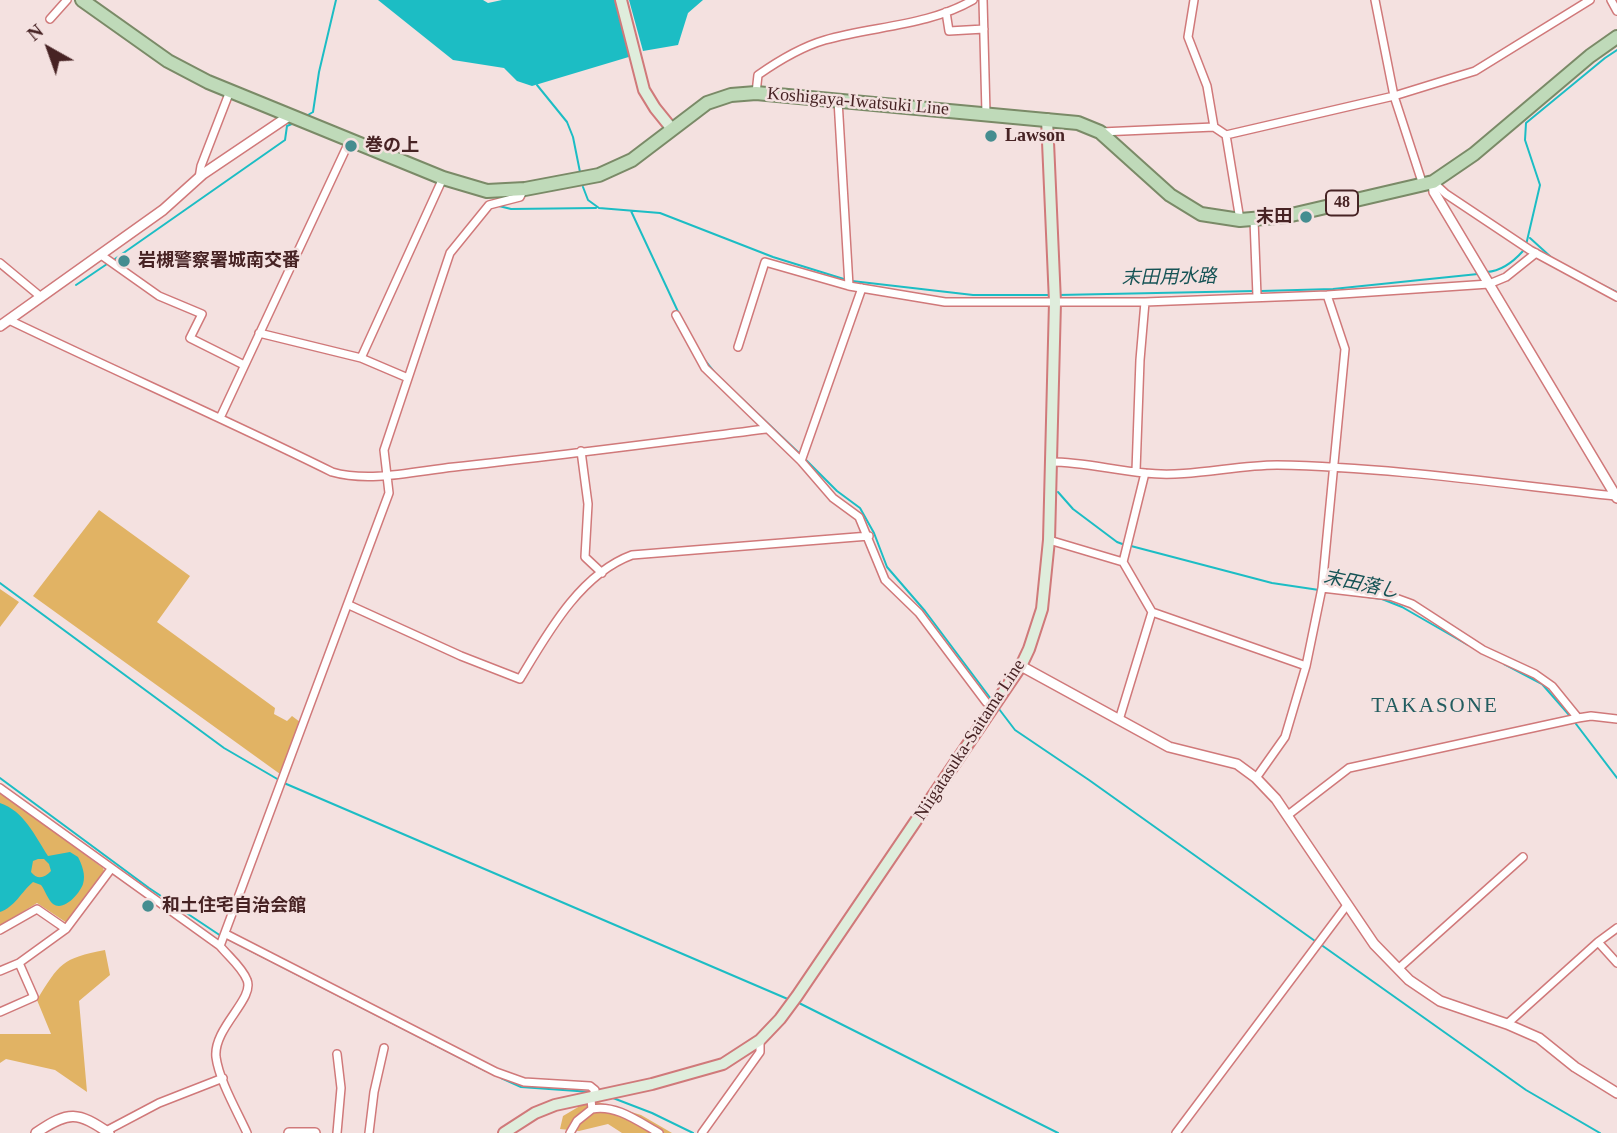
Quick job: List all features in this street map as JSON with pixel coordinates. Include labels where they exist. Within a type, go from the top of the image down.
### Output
[{"type":"main road","name":"Koshigaya-Iwatsuki Line","points":[[82,0],[168,61],[230,91],[443,178],[477,189],[525,189],[580,180],[607,171],[632,160],[695,111],[719,98],[756,93],[1077,123],[1100,132],[1185,206],[1201,214],[1240,220],[1287,216],[1428,183],[1474,154],[1590,56],[1617,37]]},
{"type":"main road","points":[[621,0],[649,99],[672,129]]},
{"type":"main road","name":"Niigatasuka-Saitama Line","points":[[504,1133],[535,1113],[555,1105],[710,1069],[735,1058],[760,1040],[797,996],[1021,666],[1042,609],[1049,540],[1055,302],[1047,119]]},
{"type":"street","points":[[50,19],[66,0]]},
{"type":"street","points":[[756,93],[758,75],[802,49],[824,40],[915,22],[973,0]]},
{"type":"street","points":[[983,0],[986,113]]},
{"type":"street","points":[[1194,0],[1188,37],[1206,86],[1214,127]]},
{"type":"street","points":[[1375,0],[1394,96],[1428,183],[1616,497]]},
{"type":"street","points":[[1100,132],[1214,127],[1226,135],[1394,96],[1475,71],[1590,0]]},
{"type":"street","points":[[1611,0],[1617,11]]},
{"type":"street","points":[[946,12],[948,31],[984,29]]},
{"type":"street","points":[[198,179],[230,91]]},
{"type":"street","points":[[838,100],[849,286]]},
{"type":"street","points":[[0,326],[163,210],[198,179],[289,116]]},
{"type":"street","points":[[1226,135],[1240,220]]},
{"type":"street","points":[[220,418],[350,140]]},
{"type":"street","points":[[361,358],[443,178]]},
{"type":"street","points":[[1428,183],[1536,253],[1617,297]]},
{"type":"street","points":[[477,189],[489,205]]},
{"type":"street","points":[[220,946],[389,493],[384,450],[450,253],[489,205],[520,197],[525,189]]},
{"type":"street","points":[[1254,220],[1256,296]]},
{"type":"street","points":[[738,347],[765,262],[849,286],[945,302],[1145,302],[1327,295],[1489,284],[1506,277],[1536,253]]},
{"type":"street","points":[[101,255],[159,296],[202,314],[190,338],[244,365]]},
{"type":"street","points":[[0,263],[41,297]]},
{"type":"street","points":[[800,461],[862,288]]},
{"type":"street","points":[[1256,778],[1285,737],[1307,666],[1322,589],[1345,349],[1327,295]]},
{"type":"street","points":[[1145,302],[1140,360],[1140,472],[1123,562],[1152,612],[1307,666]]},
{"type":"street","points":[[676,315],[705,368],[800,461],[833,498],[859,517],[885,580],[919,613],[986,702],[994,708]]},
{"type":"street","points":[[9,320],[332,472],[351,475],[387,474],[766,429]]},
{"type":"street","points":[[259,333],[361,358],[408,378]]},
{"type":"street","points":[[581,452],[588,504],[585,557],[603,573]]},
{"type":"street","points":[[1050,463],[1085,463],[1140,472],[1196,472],[1275,465],[1332,468],[1397,472],[1616,497]]},
{"type":"street","points":[[349,605],[461,656],[520,679],[545,636],[572,600],[619,560],[632,555],[869,536]]},
{"type":"street","points":[[1049,540],[1123,562]]},
{"type":"street","points":[[1322,589],[1390,596],[1412,604],[1483,650],[1535,674],[1552,687],[1578,718]]},
{"type":"street","points":[[1119,720],[1152,612]]},
{"type":"street","points":[[1021,666],[1169,747],[1237,764],[1256,778],[1288,815],[1374,943],[1418,987],[1440,1001],[1539,1038],[1575,1067],[1617,1093]]},
{"type":"street","points":[[1288,815],[1349,768],[1578,718],[1591,716],[1617,719]]},
{"type":"street","points":[[0,788],[220,946],[248,982],[248,994],[225,1025],[216,1057],[247,1133]]},
{"type":"street","points":[[1398,969],[1523,857]]},
{"type":"street","points":[[0,971],[19,963],[66,929],[111,869]]},
{"type":"street","points":[[1176,1133],[1347,905]]},
{"type":"street","points":[[0,930],[37,909],[66,929]]},
{"type":"street","points":[[1507,1024],[1617,928]]},
{"type":"street","points":[[226,934],[496,1072],[524,1082],[590,1086],[595,1090],[591,1100],[592,1110]]},
{"type":"street","points":[[1598,942],[1617,963]]},
{"type":"street","points":[[0,1012],[34,997],[19,963]]},
{"type":"street","points":[[703,1133],[760,1052],[760,1040]]},
{"type":"street","points":[[369,1133],[374,1092],[384,1048]]},
{"type":"street","points":[[337,1054],[341,1088],[337,1133]]},
{"type":"street","points":[[36,1133],[63,1118],[78,1115],[87,1117],[108,1132],[159,1103],[223,1078]]},
{"type":"street","points":[[570,1133],[577,1121],[592,1110],[606,1108],[659,1133]]},
{"type":"street","points":[[289,1133],[315,1133]]},
{"type":"shaded area","points":[[99,510],[190,576],[157,622],[275,708],[274,714],[287,721],[292,716],[300,722],[280,774],[33,596]]},
{"type":"shaded area","points":[[0,589],[19,602],[0,627]]},
{"type":"shaded area","points":[[0,792],[103,868],[104,871],[67,923],[37,903],[0,926]]},
{"type":"shaded area","points":[[105,950],[110,975],[79,1001],[87,1092],[55,1070],[6,1059],[0,1063],[0,1034],[51,1034],[37,1000],[57,970],[79,956]]},
{"type":"shaded area","points":[[598,1102],[641,1115],[672,1133],[622,1133],[608,1124],[579,1131],[560,1129],[563,1116],[585,1103]]},
{"type":"water","points":[[378,0],[483,0],[488,3],[502,0],[616,0],[632,56],[532,86],[517,81],[504,68],[453,60]]},
{"type":"water","points":[[629,0],[703,0],[688,13],[678,45],[643,51]]},
{"type":"water","points":[[0,803],[22,818],[48,856],[70,852],[78,857],[84,877],[79,892],[67,904],[53,904],[41,885],[33,882],[14,903],[0,912]],"holes":[[[44,859],[51,871],[44,877],[38,877],[31,872],[33,861]]]},
{"type":"waterway","points":[[308,115],[313,112],[319,72],[336,0]]},
{"type":"waterway","name":"末田用水路","points":[[1526,245],[1540,185],[1525,140],[1526,123],[1617,50]]},
{"type":"waterway","points":[[537,85],[567,122],[580,172]]},
{"type":"waterway","points":[[112,261],[285,140],[287,126],[294,123]]},
{"type":"waterway","name":"末田用水路","points":[[583,187],[588,200],[599,208],[660,213],[773,257],[847,280]]},
{"type":"waterway","points":[[499,206],[511,209],[596,208]]},
{"type":"waterway","points":[[631,211],[681,318]]},
{"type":"waterway","points":[[1530,238],[1552,258]]},
{"type":"waterway","name":"末田用水路","points":[[1487,272],[1507,265],[1523,251]]},
{"type":"waterway","points":[[76,285],[107,264]]},
{"type":"waterway","name":"末田用水路","points":[[1261,291],[1333,289],[1478,274]]},
{"type":"waterway","points":[[1584,276],[1617,292]]},
{"type":"waterway","name":"末田用水路","points":[[852,281],[973,295],[1049,295]]},
{"type":"waterway","name":"末田用水路","points":[[1058,295],[1255,291]]},
{"type":"waterway","points":[[704,359],[716,374],[800,454]]},
{"type":"waterway","points":[[804,458],[837,491],[860,508],[874,533],[887,567],[925,611],[991,699]]},
{"type":"waterway","name":"末田落し","points":[[1058,492],[1073,509],[1125,545]]},
{"type":"waterway","name":"末田落し","points":[[1131,546],[1272,583],[1319,590]]},
{"type":"waterway","points":[[0,583],[224,748],[279,780]]},
{"type":"waterway","name":"末田落し","points":[[1353,595],[1382,599],[1402,607],[1468,645]]},
{"type":"waterway","name":"末田落し","points":[[1504,664],[1542,684],[1570,716]]},
{"type":"waterway","points":[[999,709],[1015,730],[1315,941]]},
{"type":"waterway","name":"末田落し","points":[[1573,720],[1617,778]]},
{"type":"waterway","points":[[0,778],[149,888],[221,936]]},
{"type":"waterway","points":[[284,783],[790,1000]]},
{"type":"waterway","points":[[226,938],[486,1071]]},
{"type":"waterway","points":[[1320,944],[1526,1090],[1600,1133]]},
{"type":"waterway","points":[[799,1003],[1058,1133]]},
{"type":"waterway","points":[[501,1078],[521,1087],[591,1092]]},
{"type":"waterway","points":[[613,1098],[693,1133]]},
{"type":"place","name":"Lawson","points":[[991,136]]},
{"type":"place","name":"巻の上","points":[[351,146]]},
{"type":"place","name":"末田","points":[[1306,217]]},
{"type":"place","name":"岩槻警察署城南交番","points":[[124,261]]},
{"type":"place","name":"和土住宅自治会館","points":[[148,906]]},
{"type":"district","name":"TAKASONE","points":[[1435,706]]}]
